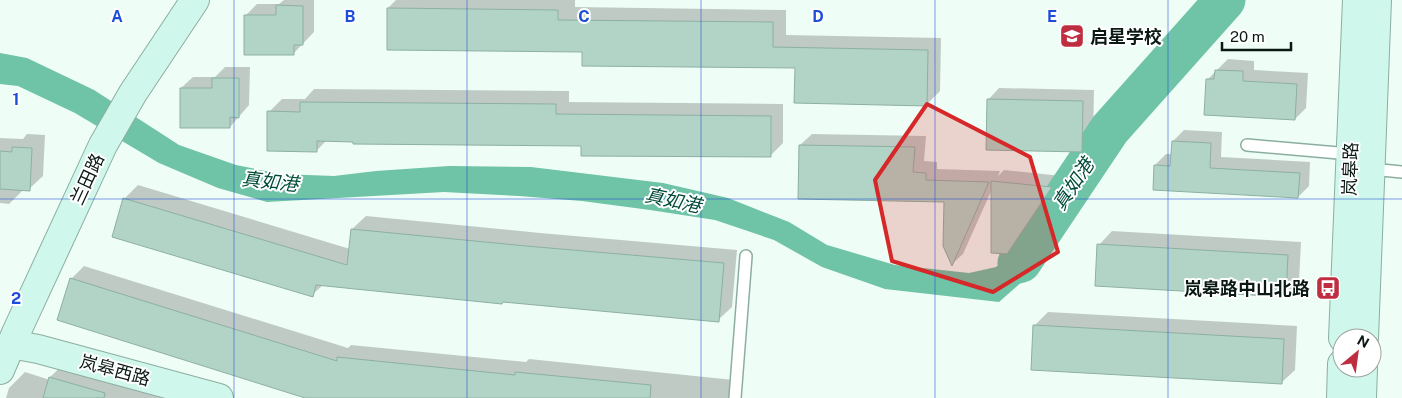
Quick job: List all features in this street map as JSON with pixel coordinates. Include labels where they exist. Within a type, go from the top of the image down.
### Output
[{"type":"main road","name":"兰田路","points":[[0,370],[103,145],[133,93],[195,0]]},
{"type":"main road","name":"岚皋路","points":[[1356,0],[1364,328]]},
{"type":"main road","name":"岚皋路","points":[[1344,328],[1377,0]]},
{"type":"main road","name":"岚皋西路","points":[[11,344],[38,349],[219,398]]},
{"type":"main road","points":[[1341,398],[1342,378]]},
{"type":"main road","points":[[1362,398],[1363,378]]},
{"type":"lane","points":[[1247,145],[1360,162],[1402,172]]},
{"type":"lane","points":[[736,398],[746,256]]},
{"type":"highlighted area","points":[[927,104],[1030,157],[1058,252],[993,292],[892,261],[875,180]]},
{"type":"water","points":[[1211,0],[1236,0],[1186,43],[1111,153],[1066,229],[1032,273],[999,302],[885,289],[822,267],[774,240],[715,220],[650,210],[582,201],[444,192],[267,202],[218,188],[159,163],[75,113],[18,86],[0,84],[0,53],[27,58],[94,90],[179,145],[236,165],[280,174],[334,176],[449,166],[531,167],[663,183],[728,198],[789,222],[827,245],[895,265],[969,273],[996,267],[1051,216],[1101,143],[1181,34]]},
{"type":"building","points":[[276,5],[303,6],[303,45],[294,45],[294,55],[244,55],[244,15],[276,15]]},
{"type":"building","points":[[387,8],[558,10],[558,20],[773,22],[773,47],[928,50],[927,106],[794,103],[795,68],[582,66],[582,52],[387,50]]},
{"type":"building","points":[[1215,70],[1243,71],[1243,81],[1297,84],[1295,120],[1204,115],[1206,79],[1214,79]]},
{"type":"building","points":[[212,78],[239,78],[239,118],[230,117],[230,128],[180,128],[180,88],[212,88]]},
{"type":"building","points":[[987,99],[1083,101],[1082,152],[986,150]]},
{"type":"building","points":[[300,102],[556,104],[556,114],[771,116],[771,157],[581,156],[581,146],[353,144],[353,142],[317,141],[317,152],[267,151],[267,111],[300,112]]},
{"type":"building","points":[[1172,141],[1211,143],[1210,168],[1300,173],[1298,198],[1153,190],[1154,165],[1170,166]]},
{"type":"building","points":[[799,145],[915,147],[913,172],[926,173],[926,180],[989,182],[952,266],[943,246],[944,202],[798,199]]},
{"type":"building","points":[[12,147],[32,148],[30,191],[0,189],[0,151],[12,152]]},
{"type":"building","points":[[991,181],[1052,187],[1007,254],[991,253]]},
{"type":"building","points":[[123,198],[347,265],[351,229],[724,263],[719,322],[503,302],[502,304],[316,285],[313,297],[112,237]]},
{"type":"building","points":[[1097,244],[1288,255],[1286,297],[1095,286]]},
{"type":"building","points":[[70,278],[337,361],[337,357],[515,375],[515,372],[651,385],[650,398],[305,398],[57,320]]},
{"type":"building","points":[[1033,325],[1284,339],[1282,384],[1031,370]]},
{"type":"building","points":[[49,377],[105,393],[104,398],[43,398]]},
{"type":"waterway","name":"真如港","points":[[1018,263],[1021,262],[1110,129],[1225,0]]},
{"type":"place","name":"启星学校","points":[[1072,36]]},
{"type":"place","name":"岚皋路中山北路","points":[[1328,288]]}]
